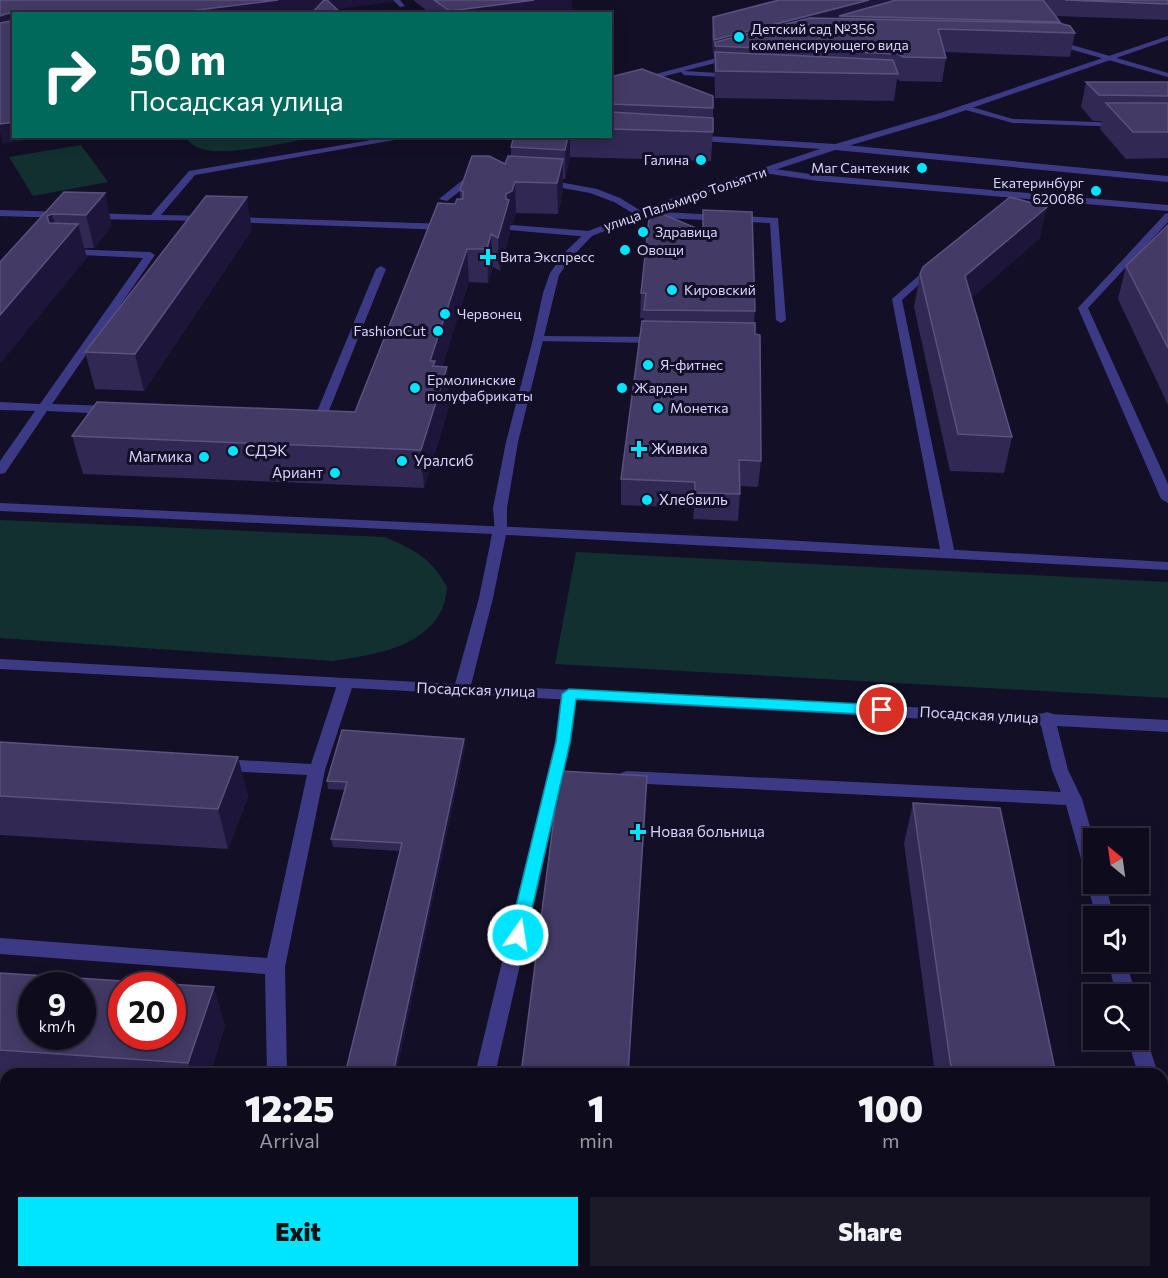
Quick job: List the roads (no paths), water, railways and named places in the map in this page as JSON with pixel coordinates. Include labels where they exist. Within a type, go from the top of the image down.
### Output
[{"type":"street","points":[[396,0],[402,6]]},
{"type":"street","name":"улица Пальмиро Тольятти","points":[[462,689],[486,598],[500,530],[500,508],[512,442],[539,339],[548,293],[554,275],[568,255],[589,234],[639,214],[835,147],[965,107],[1168,38]]},
{"type":"street","points":[[1045,41],[1168,75]]},
{"type":"street","points":[[612,87],[738,55]]},
{"type":"street","points":[[669,73],[740,76]]},
{"type":"street","points":[[628,78],[637,81]]},
{"type":"street","points":[[965,107],[1013,121],[1135,125]]},
{"type":"street","points":[[153,218],[192,173],[401,138]]},
{"type":"street","points":[[681,138],[835,147],[1168,179]]},
{"type":"street","points":[[766,171],[818,178],[1168,208]]},
{"type":"street","points":[[444,199],[466,181],[488,182]]},
{"type":"street","points":[[532,182],[587,188],[627,204],[639,214],[775,220],[782,320]]},
{"type":"street","points":[[0,213],[70,215]]},
{"type":"street","points":[[83,220],[93,216],[460,227]]},
{"type":"street","points":[[1168,216],[1083,308],[1168,499]]},
{"type":"street","points":[[512,228],[589,234]]},
{"type":"street","points":[[0,470],[150,255],[62,252],[72,240]]},
{"type":"street","points":[[946,255],[897,299],[948,554]]},
{"type":"street","points":[[297,417],[320,418],[381,269]]},
{"type":"street","points":[[539,339],[665,340]]},
{"type":"street","points":[[0,406],[124,411]]},
{"type":"street","points":[[0,507],[500,530],[1168,566]]},
{"type":"street","name":"Посадская улица","points":[[0,664],[345,685],[569,694],[1168,726]]},
{"type":"street","points":[[277,1068],[275,967],[317,770],[345,685]]},
{"type":"street","points":[[487,1068],[562,774],[569,694]]},
{"type":"street","points":[[1047,718],[1060,770],[1073,799],[1083,834]]},
{"type":"street","points":[[200,763],[317,770]]},
{"type":"street","points":[[615,777],[1073,799]]},
{"type":"street","points":[[0,946],[275,967]]},
{"type":"street","points":[[1141,1050],[1146,1068]]},
{"type":"place","name":"Детский сад №356 компенсирующего вида","points":[[739,37]]},
{"type":"place","name":"Галина","points":[[701,160]]},
{"type":"place","name":"Маг Сантехник","points":[[922,168]]},
{"type":"place","name":"Екатеринбург 620086","points":[[1096,191]]},
{"type":"place","name":"Здравица","points":[[643,232]]},
{"type":"place","name":"Овощи","points":[[625,250]]},
{"type":"place","name":"Вита Экспресс","points":[[488,257]]},
{"type":"place","name":"Кировский","points":[[672,290]]},
{"type":"place","name":"Червонец","points":[[445,314]]},
{"type":"place","name":"FashionCut","points":[[438,331]]},
{"type":"place","name":"Я-фитнес","points":[[648,365]]},
{"type":"place","name":"Ермолинские полуфабрикаты","points":[[415,388]]},
{"type":"place","name":"Жарден","points":[[622,388]]},
{"type":"place","name":"Монетка","points":[[658,408]]},
{"type":"place","name":"Живика","points":[[639,449]]},
{"type":"place","name":"СДЭК","points":[[233,451]]},
{"type":"place","name":"Магмика","points":[[204,457]]},
{"type":"place","name":"Уралсиб","points":[[402,461]]},
{"type":"place","name":"Ариант","points":[[335,473]]},
{"type":"place","name":"Хлебвиль","points":[[647,500]]},
{"type":"place","name":"Новая больница","points":[[638,832]]}]
